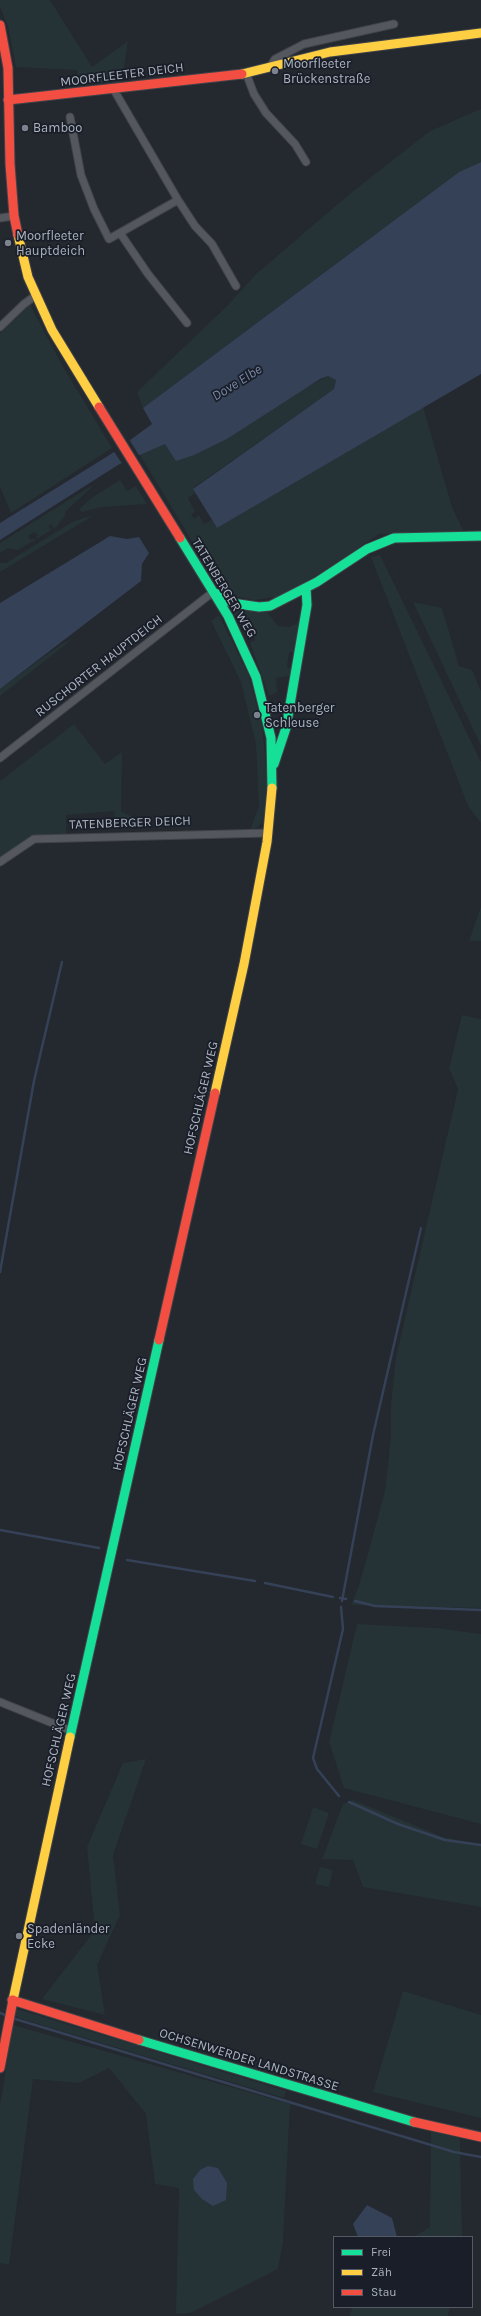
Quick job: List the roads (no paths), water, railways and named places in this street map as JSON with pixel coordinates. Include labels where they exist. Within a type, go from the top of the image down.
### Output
[{"type":"street","name":"MOORFLEETER DEICH","points":[[270,67],[275,59],[304,44],[394,24]]},
{"type":"street","points":[[0,25],[8,68],[4,99],[14,216],[22,258],[35,296],[24,304],[0,327]]},
{"type":"street","name":"MOORFLEETER DEICH","points":[[4,99],[114,90],[246,73],[330,52],[481,33]]},
{"type":"street","points":[[246,73],[254,94],[266,113],[295,144],[306,162]]},
{"type":"street","points":[[114,90],[178,200],[195,226],[212,244],[236,286]]},
{"type":"street","points":[[70,117],[81,175],[94,209],[109,238],[178,200]]},
{"type":"street","points":[[0,218],[14,216]]},
{"type":"street","points":[[120,233],[148,274],[187,323]]},
{"type":"street","name":"TATENBERGER WEG","points":[[35,296],[52,330],[240,638],[256,677],[271,738],[272,768],[268,832]]},
{"type":"street","points":[[213,592],[232,603],[259,607],[270,606],[306,588],[367,549],[394,538],[412,536],[481,536]]},
{"type":"street","points":[[272,768],[286,728],[307,605],[306,588]]},
{"type":"street","name":"RUSCHORTER HAUPTDEICH","points":[[0,758],[213,592]]},
{"type":"street","name":"TATENBERGER DEICH","points":[[0,862],[34,840],[268,832]]},
{"type":"street","name":"HOFSCHLÄGER WEG","points":[[0,2068],[12,2000],[244,964],[268,832]]},
{"type":"street","points":[[0,1702],[72,1732]]},
{"type":"street","name":"OCHSENWERDER LANDSTRASSE","points":[[12,2000],[33,2008],[389,2116],[481,2137]]},
{"type":"water","name":"Dove Elbe","points":[[481,162],[481,374],[217,528],[193,489],[334,389],[336,380],[328,376],[320,379],[227,439],[194,455],[176,461],[165,444],[118,465],[0,540],[0,523],[111,454],[152,424],[143,408],[459,172]]},
{"type":"water","points":[[110,536],[127,539],[139,537],[149,553],[142,564],[141,581],[0,689],[0,603]]},
{"type":"water","points":[[208,2166],[218,2168],[227,2183],[226,2200],[213,2206],[202,2199],[194,2190],[193,2179],[200,2170]]},
{"type":"water","points":[[367,2205],[392,2218],[397,2236],[358,2236],[353,2224]]},
{"type":"waterway","points":[[0,1272],[34,1081],[62,962]]},
{"type":"waterway","points":[[342,1601],[373,1435],[421,1228]]},
{"type":"waterway","points":[[0,1530],[99,1548]]},
{"type":"waterway","points":[[127,1560],[255,1581]]},
{"type":"waterway","points":[[265,1583],[333,1597]]},
{"type":"waterway","points":[[340,1598],[346,1599]]},
{"type":"waterway","points":[[355,1601],[375,1606],[481,1610]]},
{"type":"waterway","points":[[339,1796],[317,1769],[313,1758],[343,1629],[341,1607]]},
{"type":"waterway","points":[[349,1802],[398,1824],[445,1840],[481,1845]]},
{"type":"waterway","points":[[0,2013],[7,2016]]},
{"type":"waterway","points":[[12,2018],[454,2152],[481,2157]]},
{"type":"place","name":"Moorfleeter Brückenstraße","points":[[275,71]]},
{"type":"place","name":"Bamboo","points":[[25,128]]},
{"type":"place","name":"Moorfleeter Hauptdeich","points":[[8,243]]},
{"type":"place","name":"Tatenberger Schleuse","points":[[257,715]]},
{"type":"place","name":"Spadenländer Ecke","points":[[19,1936]]}]
